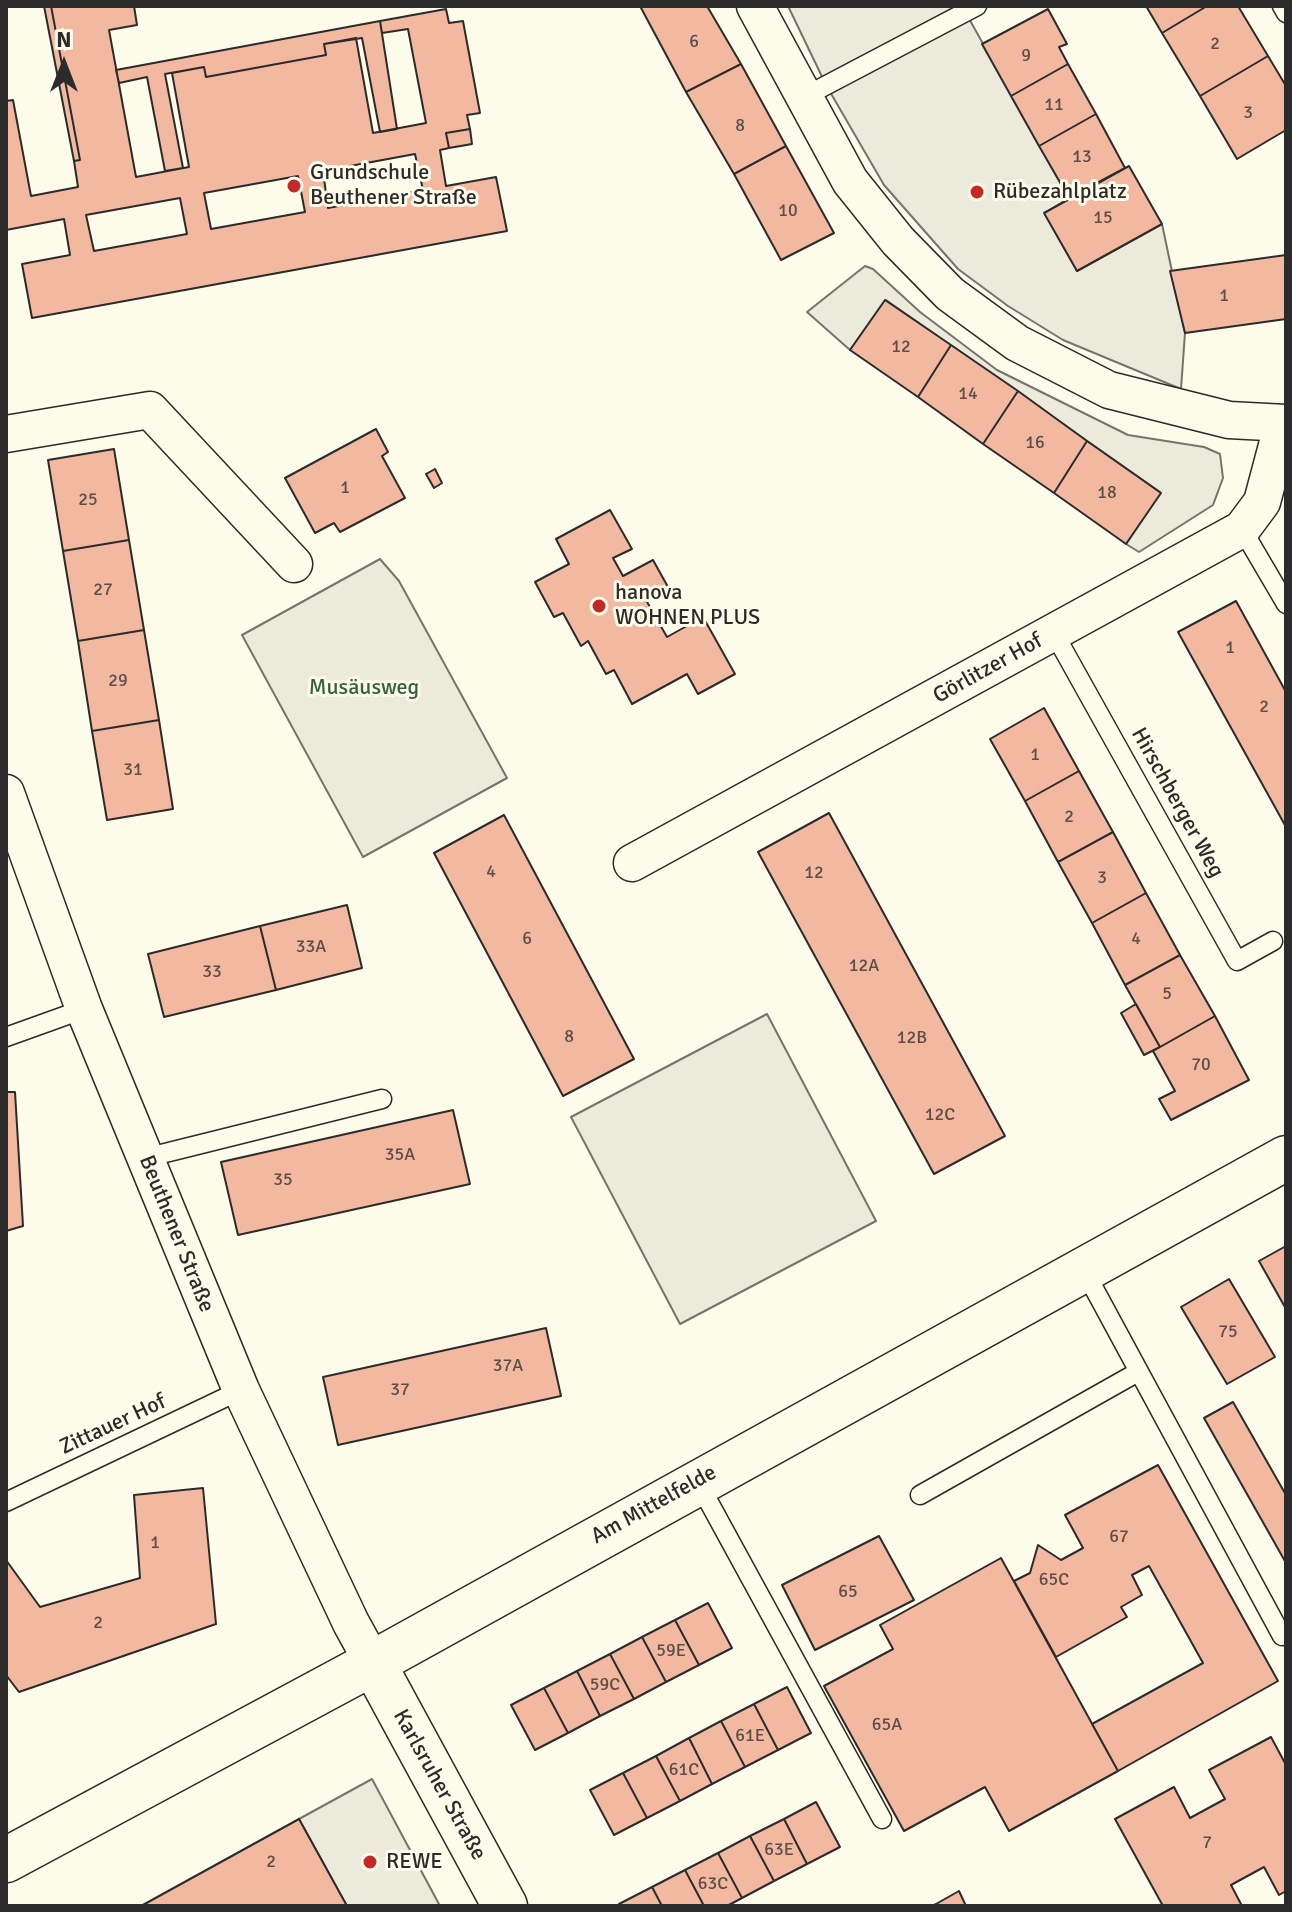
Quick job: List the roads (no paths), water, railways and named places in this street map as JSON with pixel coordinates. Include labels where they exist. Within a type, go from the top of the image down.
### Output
[{"type":"street","points":[[755,6],[802,98],[850,181],[898,241],[950,294],[1017,343],[1109,390],[1229,420],[1285,423]]},
{"type":"street","points":[[6,434],[150,410],[294,564]]},
{"type":"street","name":"Görlitzer Hof","points":[[632,863],[1242,529],[1262,502],[1285,423]]},
{"type":"street","name":"Beuthener Straße","points":[[6,793],[84,1009],[241,1390],[337,1595],[373,1663]]},
{"type":"street","name":"Am Mittelfelde","points":[[11,1858],[373,1663],[697,1481],[1286,1158]]},
{"type":"street","name":"Karlsruher Straße","points":[[373,1663],[505,1906]]},
{"type":"lane","points":[[802,98],[977,6]]},
{"type":"lane","points":[[1282,6],[1286,13]]},
{"type":"lane","points":[[1242,529],[1286,604]]},
{"type":"lane","name":"Hirschberger Weg","points":[[1054,633],[1237,961],[1273,941]]},
{"type":"lane","points":[[6,1037],[84,1009]]},
{"type":"lane","points":[[145,1158],[382,1099]]},
{"type":"lane","points":[[1083,1268],[1282,1636]]},
{"type":"lane","points":[[920,1495],[1138,1372]]},
{"type":"lane","name":"Zittauer Hof","points":[[6,1502],[241,1390]]},
{"type":"lane","points":[[697,1481],[882,1819]]},
{"type":"place","name":"Grundschule Beuthener Straße","points":[[294,186]]},
{"type":"place","name":"Rübezahlplatz","points":[[977,192]]},
{"type":"place","name":"hanova WOHNEN PLUS","points":[[599,606]]},
{"type":"place","name":"REWE","points":[[370,1862]]},
{"type":"park label","name":"Musäusweg","points":[[364,688]]}]
